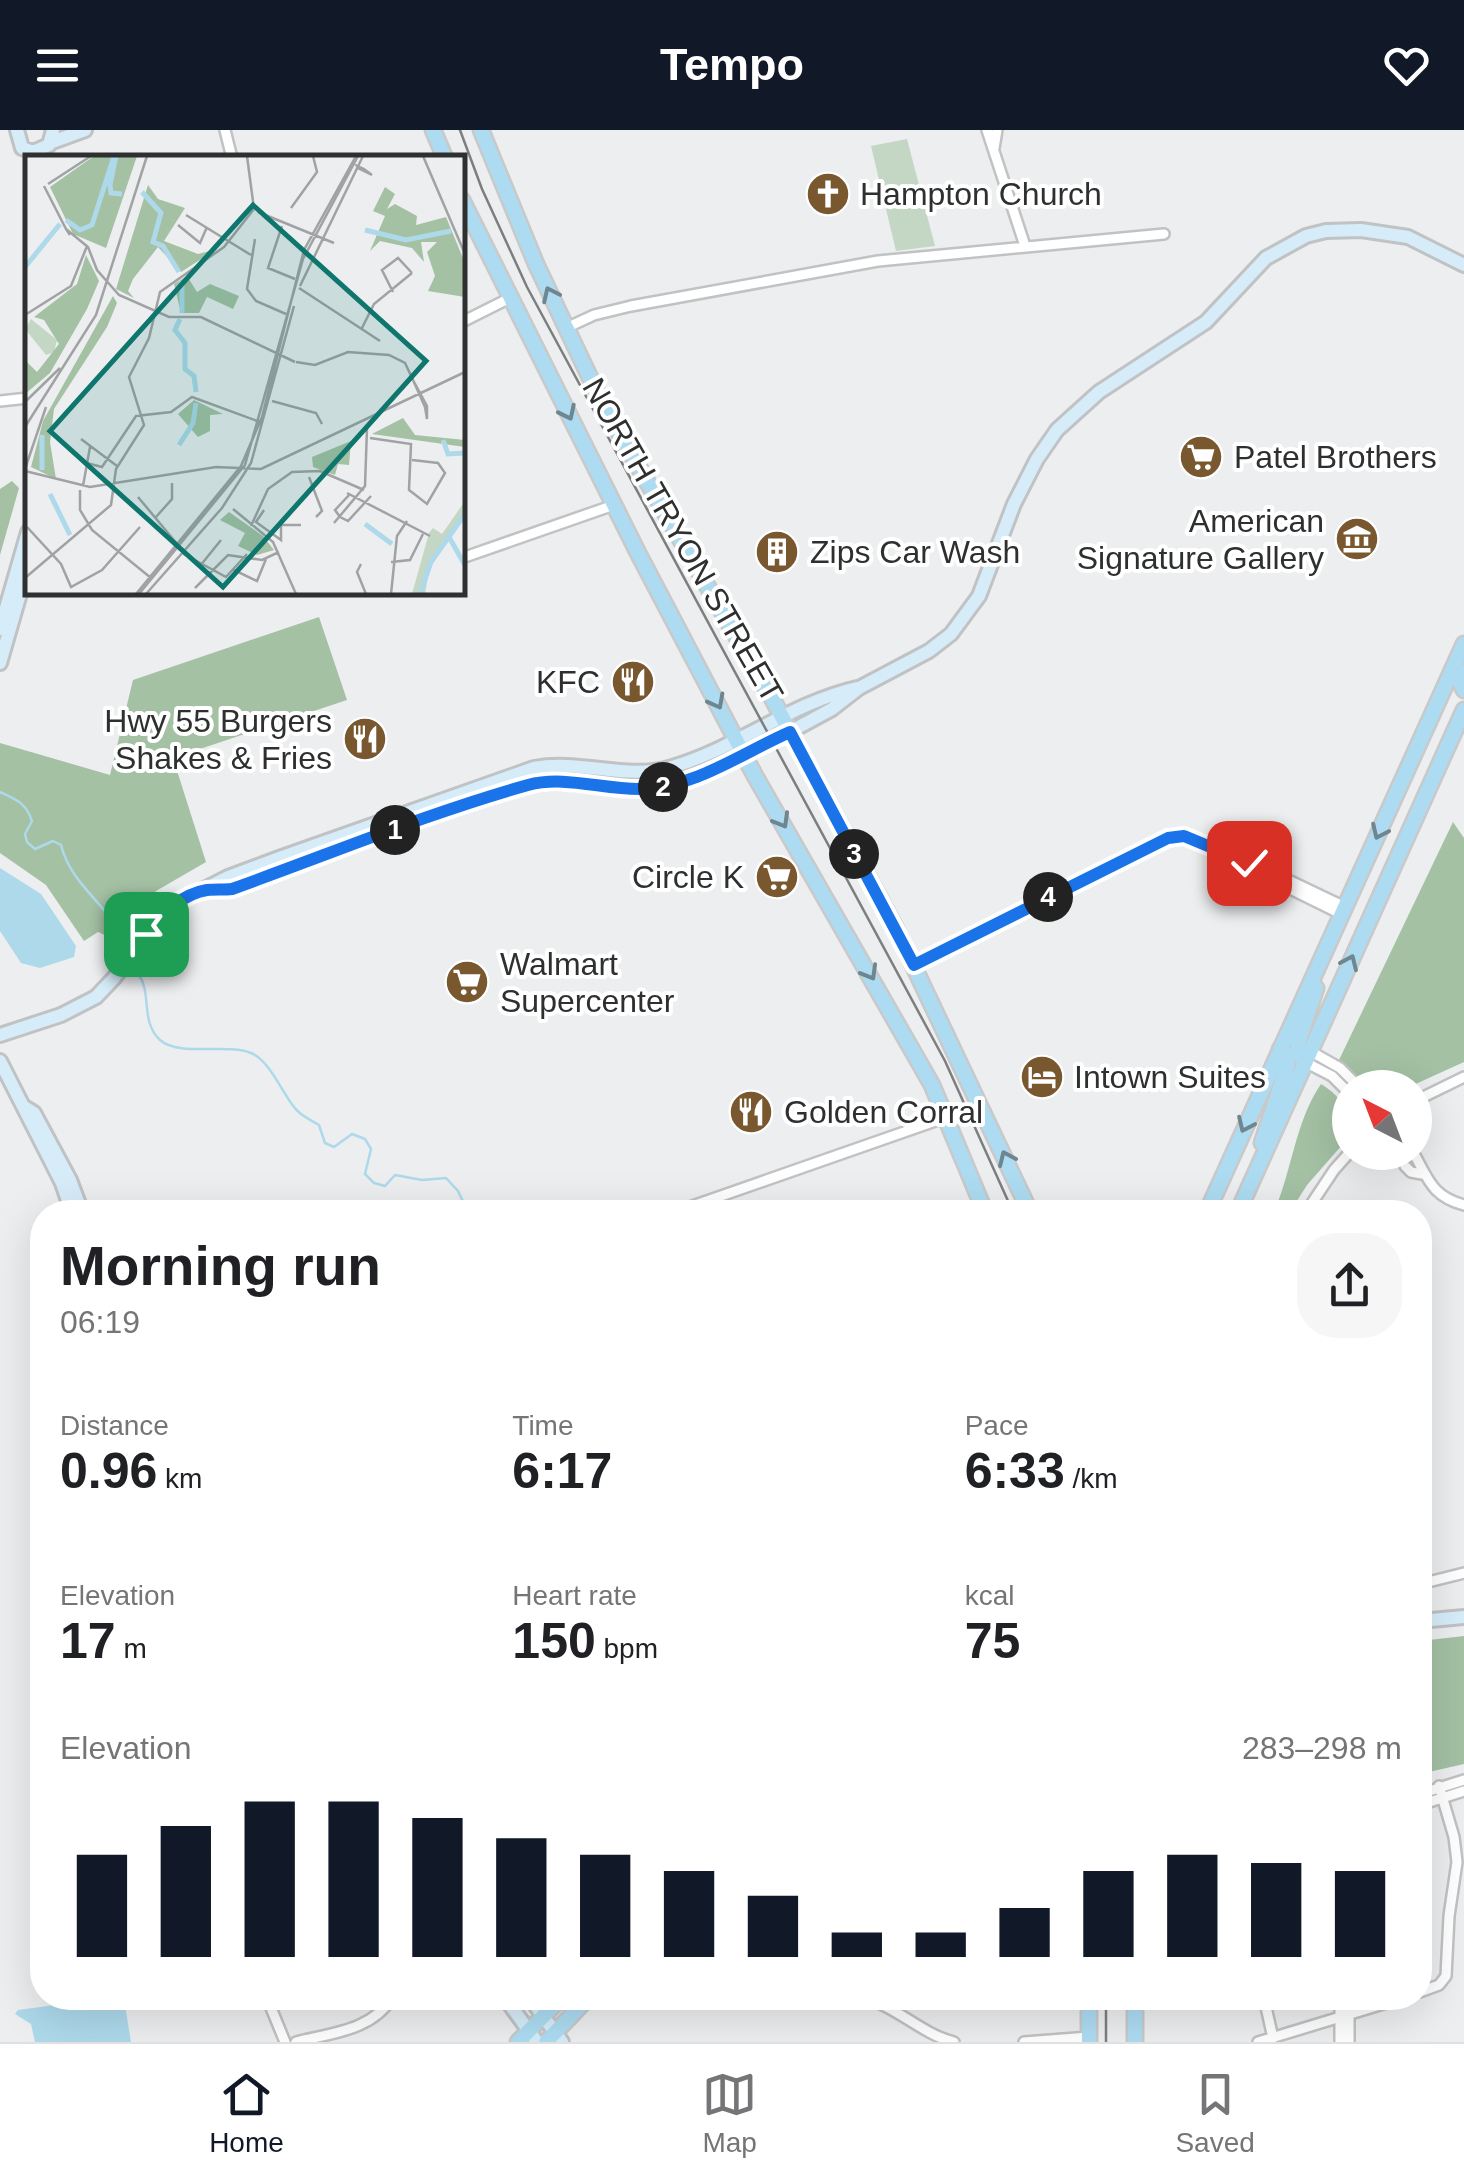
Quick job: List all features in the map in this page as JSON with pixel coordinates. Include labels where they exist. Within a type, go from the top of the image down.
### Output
[{"type":"main road","points":[[433,130],[443,155]]},
{"type":"main road","name":"NORTH TRYON STREET","points":[[481,130],[566,328],[629,452],[782,716],[914,965],[1024,1200]]},
{"type":"main road","name":"NORTH TRYON STREET","points":[[465,206],[614,506],[744,753],[904,1031],[947,1118],[980,1200]]},
{"type":"main road","points":[[1212,1200],[1464,644]]},
{"type":"main road","points":[[1464,672],[1460,682],[1464,690]]},
{"type":"main road","points":[[1244,1200],[1464,710]]},
{"type":"main road","points":[[1308,1056],[1298,1052],[1298,1043],[1327,944]]},
{"type":"main road","points":[[1260,1164],[1262,1137],[1288,1064],[1280,1049]]},
{"type":"main road","points":[[518,2042],[533,2036],[549,2010]]},
{"type":"main road","points":[[554,2039],[578,2010]]},
{"type":"main road","points":[[1089,2010],[1089,2039]]},
{"type":"main road","points":[[1134,2010],[1135,2042]]},
{"type":"street","points":[[17,130],[23,150]]},
{"type":"street","points":[[2,138],[23,150],[38,152],[85,130]]},
{"type":"street","points":[[225,130],[231,155]]},
{"type":"street","points":[[987,130],[1025,246]]},
{"type":"street","points":[[994,150],[997,130]]},
{"type":"street","points":[[208,890],[232,889],[530,784],[659,788],[694,778],[790,732],[832,709],[859,688],[929,651],[966,617],[988,577],[1008,517],[1032,468],[1065,421],[1099,392],[1210,319],[1266,258],[1306,236],[1361,230],[1398,234],[1464,264]]},
{"type":"street","points":[[566,328],[618,309],[824,270],[1164,234]]},
{"type":"street","points":[[465,320],[510,298]]},
{"type":"street","points":[[0,401],[25,398]]},
{"type":"street","points":[[465,557],[614,506]]},
{"type":"street","points":[[0,629],[25,542]]},
{"type":"street","points":[[0,663],[25,576]]},
{"type":"street","points":[[0,1035],[88,1002],[109,985],[160,917],[228,877],[534,768],[578,765],[652,772],[686,762],[824,696],[859,688]]},
{"type":"street","points":[[914,965],[1168,838],[1184,836],[1343,911]]},
{"type":"street","points":[[1308,1056],[1342,1070]]},
{"type":"street","points":[[1308,1056],[1332,1076]]},
{"type":"street","points":[[0,1061],[68,1200]]},
{"type":"street","points":[[1432,1092],[1464,1077]]},
{"type":"street","points":[[26,1108],[34,1113],[77,1200]]},
{"type":"street","points":[[710,1200],[947,1118]]},
{"type":"street","points":[[1314,1200],[1334,1170]]},
{"type":"street","points":[[1409,1170],[1422,1174]]},
{"type":"street","points":[[1421,1170],[1445,1198],[1464,1205]]},
{"type":"street","points":[[1432,1581],[1464,1574]]},
{"type":"street","points":[[1432,1621],[1464,1617]]},
{"type":"street","points":[[1432,1789],[1464,1780]]},
{"type":"street","points":[[1432,1988],[1446,1976],[1457,1862],[1439,1786]]},
{"type":"street","points":[[1432,1802],[1464,1791]]},
{"type":"street","points":[[1449,1916],[1464,1917]]},
{"type":"street","points":[[272,2010],[285,2042]]},
{"type":"street","points":[[296,2042],[363,2024],[382,2010]]},
{"type":"street","points":[[514,2010],[533,2036]]},
{"type":"street","points":[[539,2010],[554,2039]]},
{"type":"street","points":[[890,2010],[954,2042]]},
{"type":"street","points":[[1267,2010],[1273,2038]]},
{"type":"street","points":[[1343,2010],[1349,2042]]},
{"type":"street","points":[[1340,2042],[1346,2010]]},
{"type":"street","points":[[1258,2042],[1366,2010]]},
{"type":"street","points":[[1024,2042],[1089,2039]]},
{"type":"green space","points":[[907,139],[935,246],[896,251],[871,146]]},
{"type":"green space","points":[[12,481],[19,488],[0,555],[0,489]]},
{"type":"green space","points":[[319,617],[347,700],[173,758],[206,862],[156,891],[120,942],[98,932],[84,941],[46,885],[0,853],[0,743],[110,775],[133,680]]},
{"type":"green space","points":[[1453,822],[1464,838],[1464,1062],[1432,1077],[1432,1070],[1350,1070],[1339,1060]]},
{"type":"green space","points":[[1321,1084],[1332,1093],[1332,1157],[1298,1200],[1278,1200],[1299,1130]]},
{"type":"green space","points":[[1464,1636],[1464,1764],[1432,1771],[1432,1640]]},
{"type":"water","points":[[0,868],[41,894],[76,946],[74,957],[40,968],[21,963],[0,931]]},
{"type":"water","points":[[18,2010],[126,2010],[131,2042],[35,2042],[31,2024],[15,2014]]},
{"type":"waterway","points":[[0,792],[27,810],[32,821],[25,834],[35,849],[53,841],[61,845],[72,871],[122,935]]},
{"type":"waterway","points":[[139,975],[150,1024],[160,1040],[179,1048],[251,1053],[269,1069],[296,1110],[319,1125],[325,1143],[334,1147],[352,1134],[365,1139],[371,1149],[365,1174],[374,1183],[385,1186],[395,1175],[422,1180],[446,1178],[462,1200]]},
{"type":"tram line","points":[[460,130],[527,287],[945,1061],[1008,1200]]},
{"type":"tram line","points":[[1106,2010],[1106,2042]]},
{"type":"place","name":"Hampton Church","points":[[828,194]]},
{"type":"place","name":"Patel Brothers","points":[[1201,457]]},
{"type":"place","name":"American Signature Gallery","points":[[1357,539]]},
{"type":"place","name":"Zips Car Wash","points":[[777,552]]},
{"type":"place","name":"KFC","points":[[633,682]]},
{"type":"place","name":"Hwy 55 Burgers Shakes & Fries","points":[[365,739]]},
{"type":"place","name":"Circle K","points":[[777,877]]},
{"type":"place","name":"Walmart Supercenter","points":[[467,982]]},
{"type":"place","name":"Intown Suites","points":[[1042,1077]]},
{"type":"place","name":"Golden Corral","points":[[751,1112]]},
{"type":"route","points":[[146,934],[164,913],[190,896],[232,889],[530,784],[659,788],[694,778],[790,732],[914,965],[1168,838],[1184,836],[1249,863]]}]
